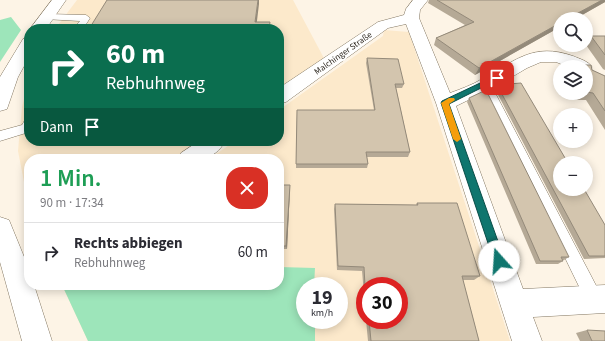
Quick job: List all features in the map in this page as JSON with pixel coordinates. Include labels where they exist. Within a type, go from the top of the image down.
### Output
[{"type":"street","points":[[42,23],[59,0]]},
{"type":"street","name":"Malchinger Straße","points":[[284,94],[383,25],[416,9],[445,103],[526,341]]},
{"type":"street","points":[[0,104],[9,77],[24,51]]},
{"type":"street","points":[[445,103],[486,85],[532,58],[543,56],[564,60]]},
{"type":"street","points":[[196,154],[208,146]]},
{"type":"street","points":[[0,228],[18,275],[37,341]]},
{"type":"street","points":[[514,304],[599,299]]},
{"type":"lane","points":[[42,23],[86,18],[82,24]]},
{"type":"lane","points":[[486,85],[599,299]]},
{"type":"lane","points":[[0,136],[24,129]]},
{"type":"shaded area","points":[[77,0],[293,0],[326,62],[284,92],[284,24],[59,24]]},
{"type":"shaded area","points":[[384,30],[409,32],[510,341],[88,341],[64,290],[284,290],[284,154],[216,154],[228,146],[284,146],[284,106],[383,36]]},
{"type":"shaded area","points":[[24,99],[24,146],[209,146],[198,154],[24,154],[24,182],[18,151]]},
{"type":"green space","points":[[11,17],[21,30],[0,62],[0,20]]},
{"type":"green space","points":[[284,267],[315,268],[314,277],[296,277],[296,329],[315,329],[315,341],[88,341],[64,290],[284,290]]},
{"type":"building","points":[[107,0],[258,0],[255,22],[270,22],[270,24],[92,24]]},
{"type":"building","points":[[437,0],[602,0],[580,12],[553,12],[553,27],[479,68],[436,38],[474,22]]},
{"type":"building","points":[[593,36],[605,36],[605,55],[593,39]]},
{"type":"building","points":[[367,58],[398,59],[404,84],[395,84],[410,152],[366,152],[368,164],[296,164],[297,110],[375,110]]},
{"type":"building","points":[[593,70],[605,76],[605,111],[593,93]]},
{"type":"building","points":[[521,83],[553,137],[553,148],[559,148],[564,156],[553,156],[553,189],[497,85]]},
{"type":"building","points":[[486,90],[569,257],[561,257],[563,261],[540,261],[469,98]]},
{"type":"building","points":[[284,185],[290,185],[286,246],[284,246]]},
{"type":"building","points":[[557,196],[588,196],[605,225],[605,256],[589,256]]},
{"type":"building","points":[[417,203],[457,203],[480,276],[462,276],[479,341],[371,341],[370,329],[408,329],[408,277],[365,277],[364,267],[338,266],[335,204],[418,205]]},
{"type":"building","points":[[587,330],[605,331],[605,341],[592,341]]},
{"type":"slow traffic","points":[[451,100],[445,103],[457,139]]},
{"type":"route","points":[[497,78],[486,85],[445,103],[499,261]]}]
